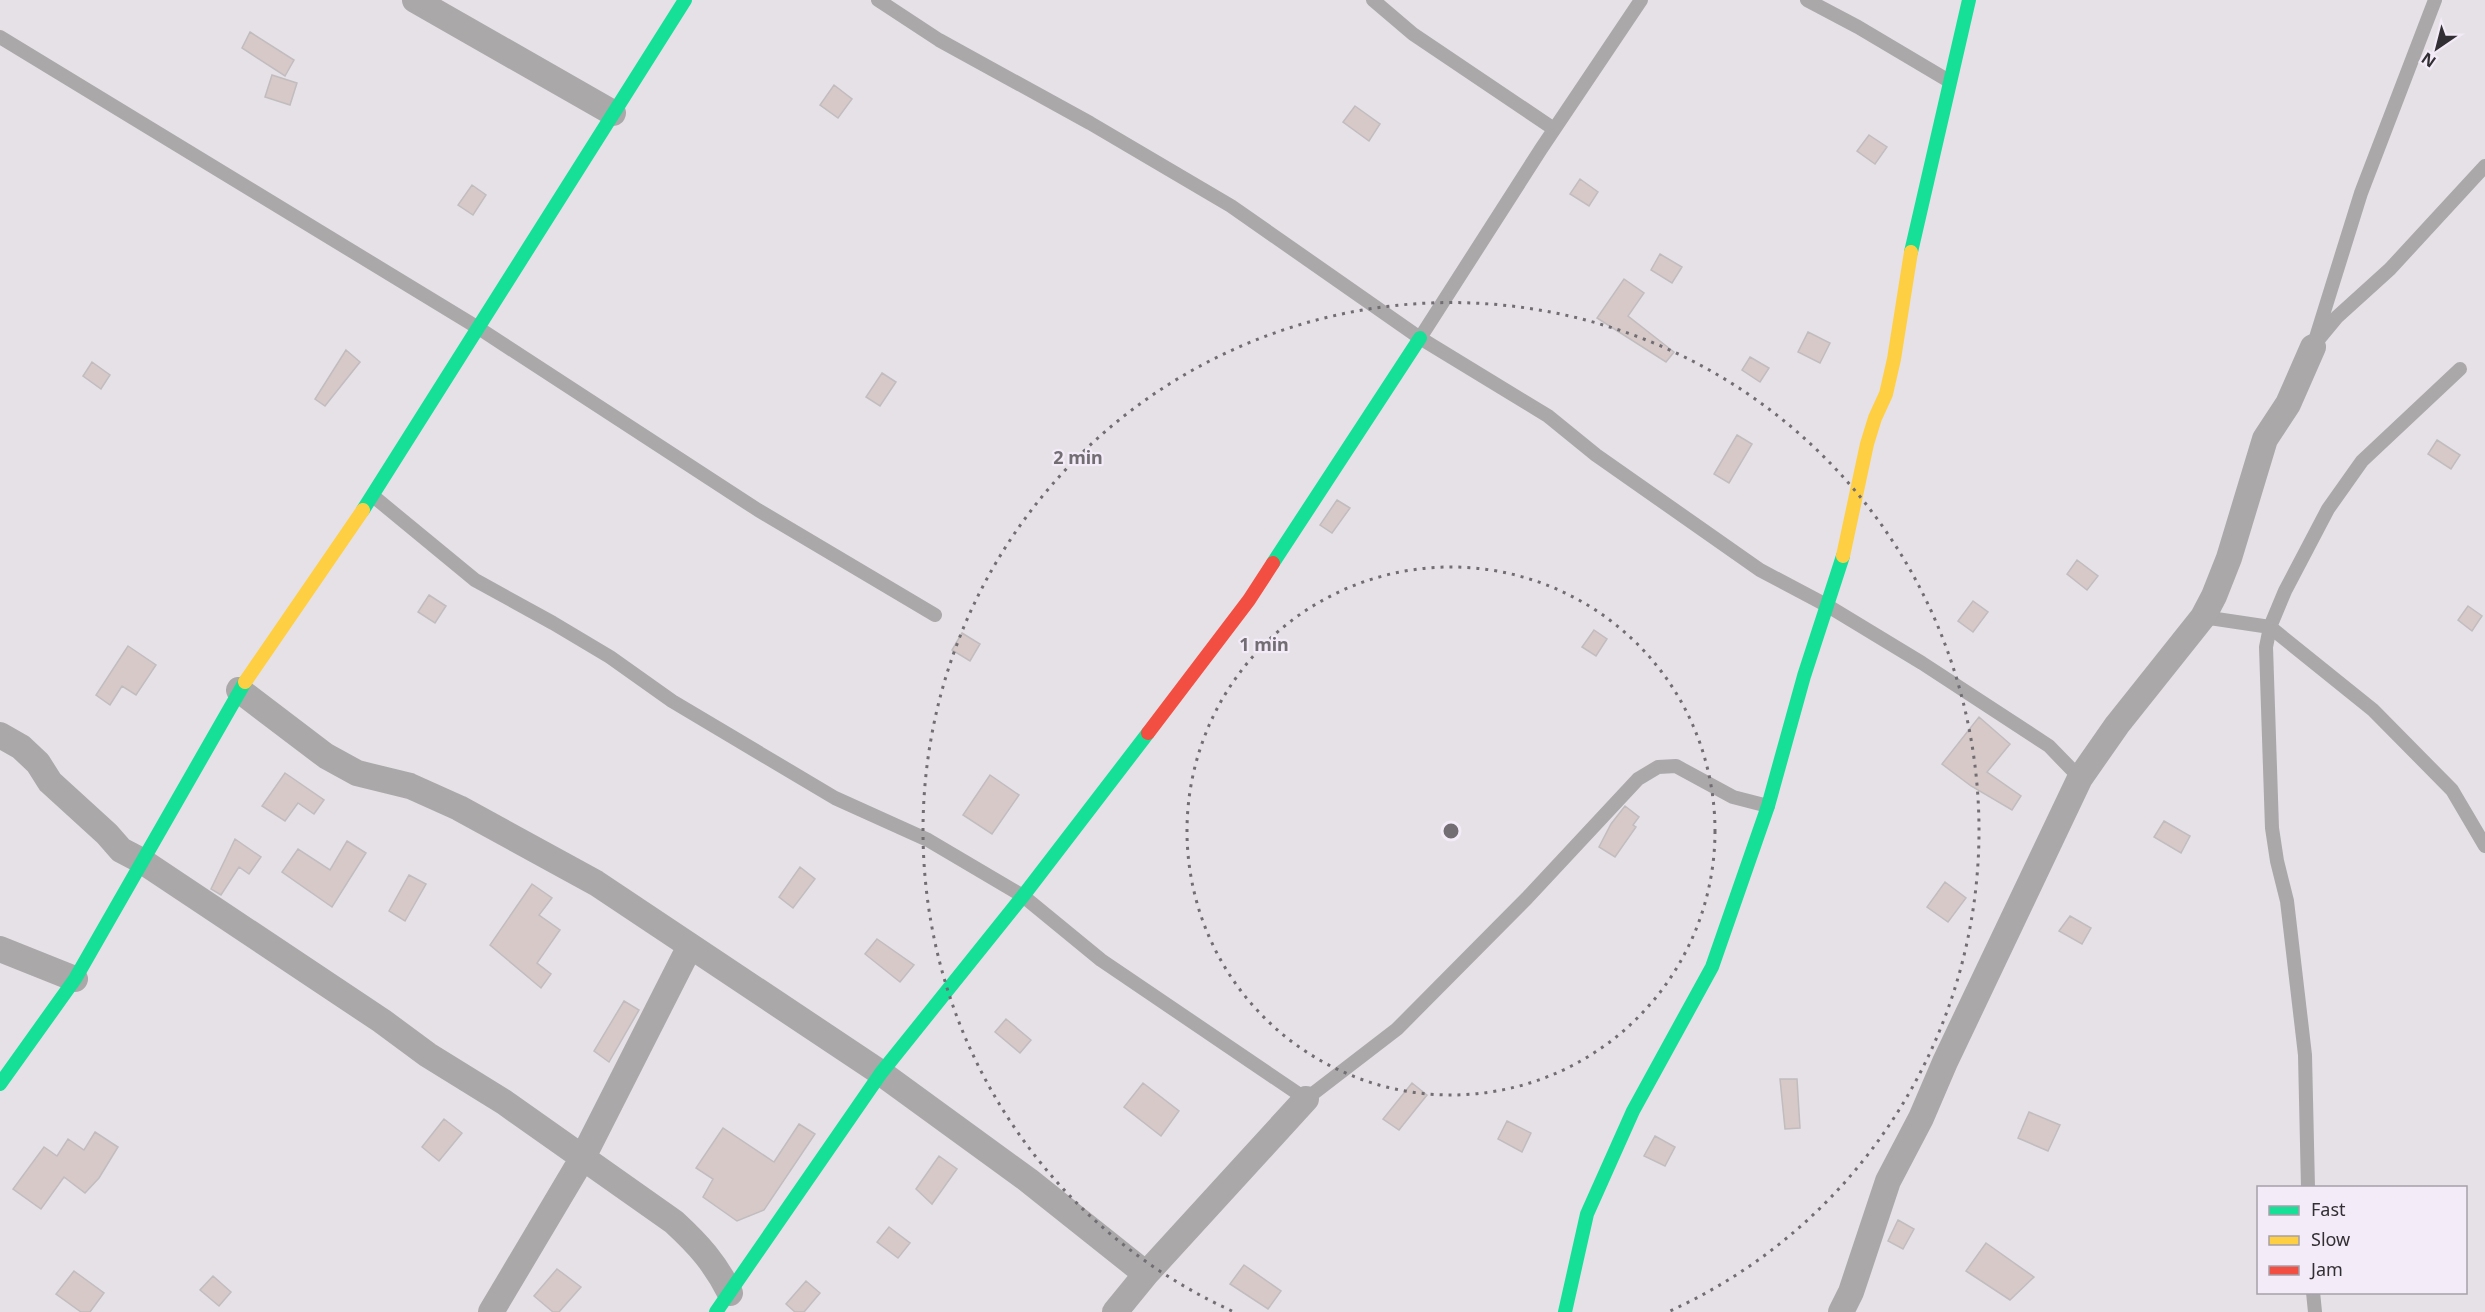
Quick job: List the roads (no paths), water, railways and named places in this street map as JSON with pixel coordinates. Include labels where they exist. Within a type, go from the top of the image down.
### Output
[{"type":"street","points":[[415,0],[613,113]]},
{"type":"street","points":[[0,1084],[75,979],[238,690],[373,496],[480,329],[684,0]]},
{"type":"street","points":[[1564,1312],[1587,1214],[1633,1111],[1712,967],[1768,806],[1804,676],[1846,548],[1867,444],[1886,394],[1894,359],[1910,256],[1948,81],[1969,0]]},
{"type":"street","points":[[723,1303],[880,1073],[1023,896],[1249,600],[1420,338]]},
{"type":"street","points":[[1841,1312],[1851,1292],[1888,1180],[1921,1118],[1945,1062],[2080,778],[2117,725],[2203,616],[2214,596],[2229,558],[2265,438],[2288,404],[2313,347]]},
{"type":"street","points":[[238,690],[326,756],[357,773],[410,786],[459,808],[596,883],[880,1073],[1028,1180],[1146,1274]]},
{"type":"street","points":[[0,735],[21,747],[38,763],[50,782],[107,834],[121,850],[382,1021],[428,1055],[504,1102],[674,1222],[698,1243],[718,1268],[723,1303]]},
{"type":"street","points":[[491,1312],[582,1159],[690,946]]},
{"type":"street","points":[[0,949],[75,979]]},
{"type":"street","points":[[1115,1312],[1146,1274],[1306,1099]]},
{"type":"lane","points":[[878,0],[939,40],[1080,118],[1231,206],[1420,338],[1548,416],[1596,455],[1760,570],[1828,606],[1922,663],[2049,746],[2080,778]]},
{"type":"lane","points":[[1372,0],[1413,34],[1554,129]]},
{"type":"lane","points":[[1420,338],[1554,129],[1641,0]]},
{"type":"lane","points":[[1807,0],[1858,27],[1948,81]]},
{"type":"lane","points":[[2313,347],[2361,193],[2435,0]]},
{"type":"lane","points":[[0,37],[480,329],[758,510],[935,615]]},
{"type":"lane","points":[[2313,347],[2337,317],[2390,269],[2485,166]]},
{"type":"lane","points":[[2308,1186],[2305,1055],[2287,902],[2272,828],[2265,647],[2270,627],[2285,591],[2328,509],[2362,461],[2460,369]]},
{"type":"lane","points":[[373,496],[475,580],[554,623],[610,657],[672,701],[836,798],[927,840],[1023,896],[1101,960],[1306,1099],[1397,1029],[1527,898],[1638,779],[1658,767],[1676,766],[1733,797],[1768,806]]},
{"type":"lane","points":[[2203,616],[2270,627],[2373,710],[2452,790],[2485,846]]},
{"type":"lane","points":[[2313,1294],[2315,1312]]}]
